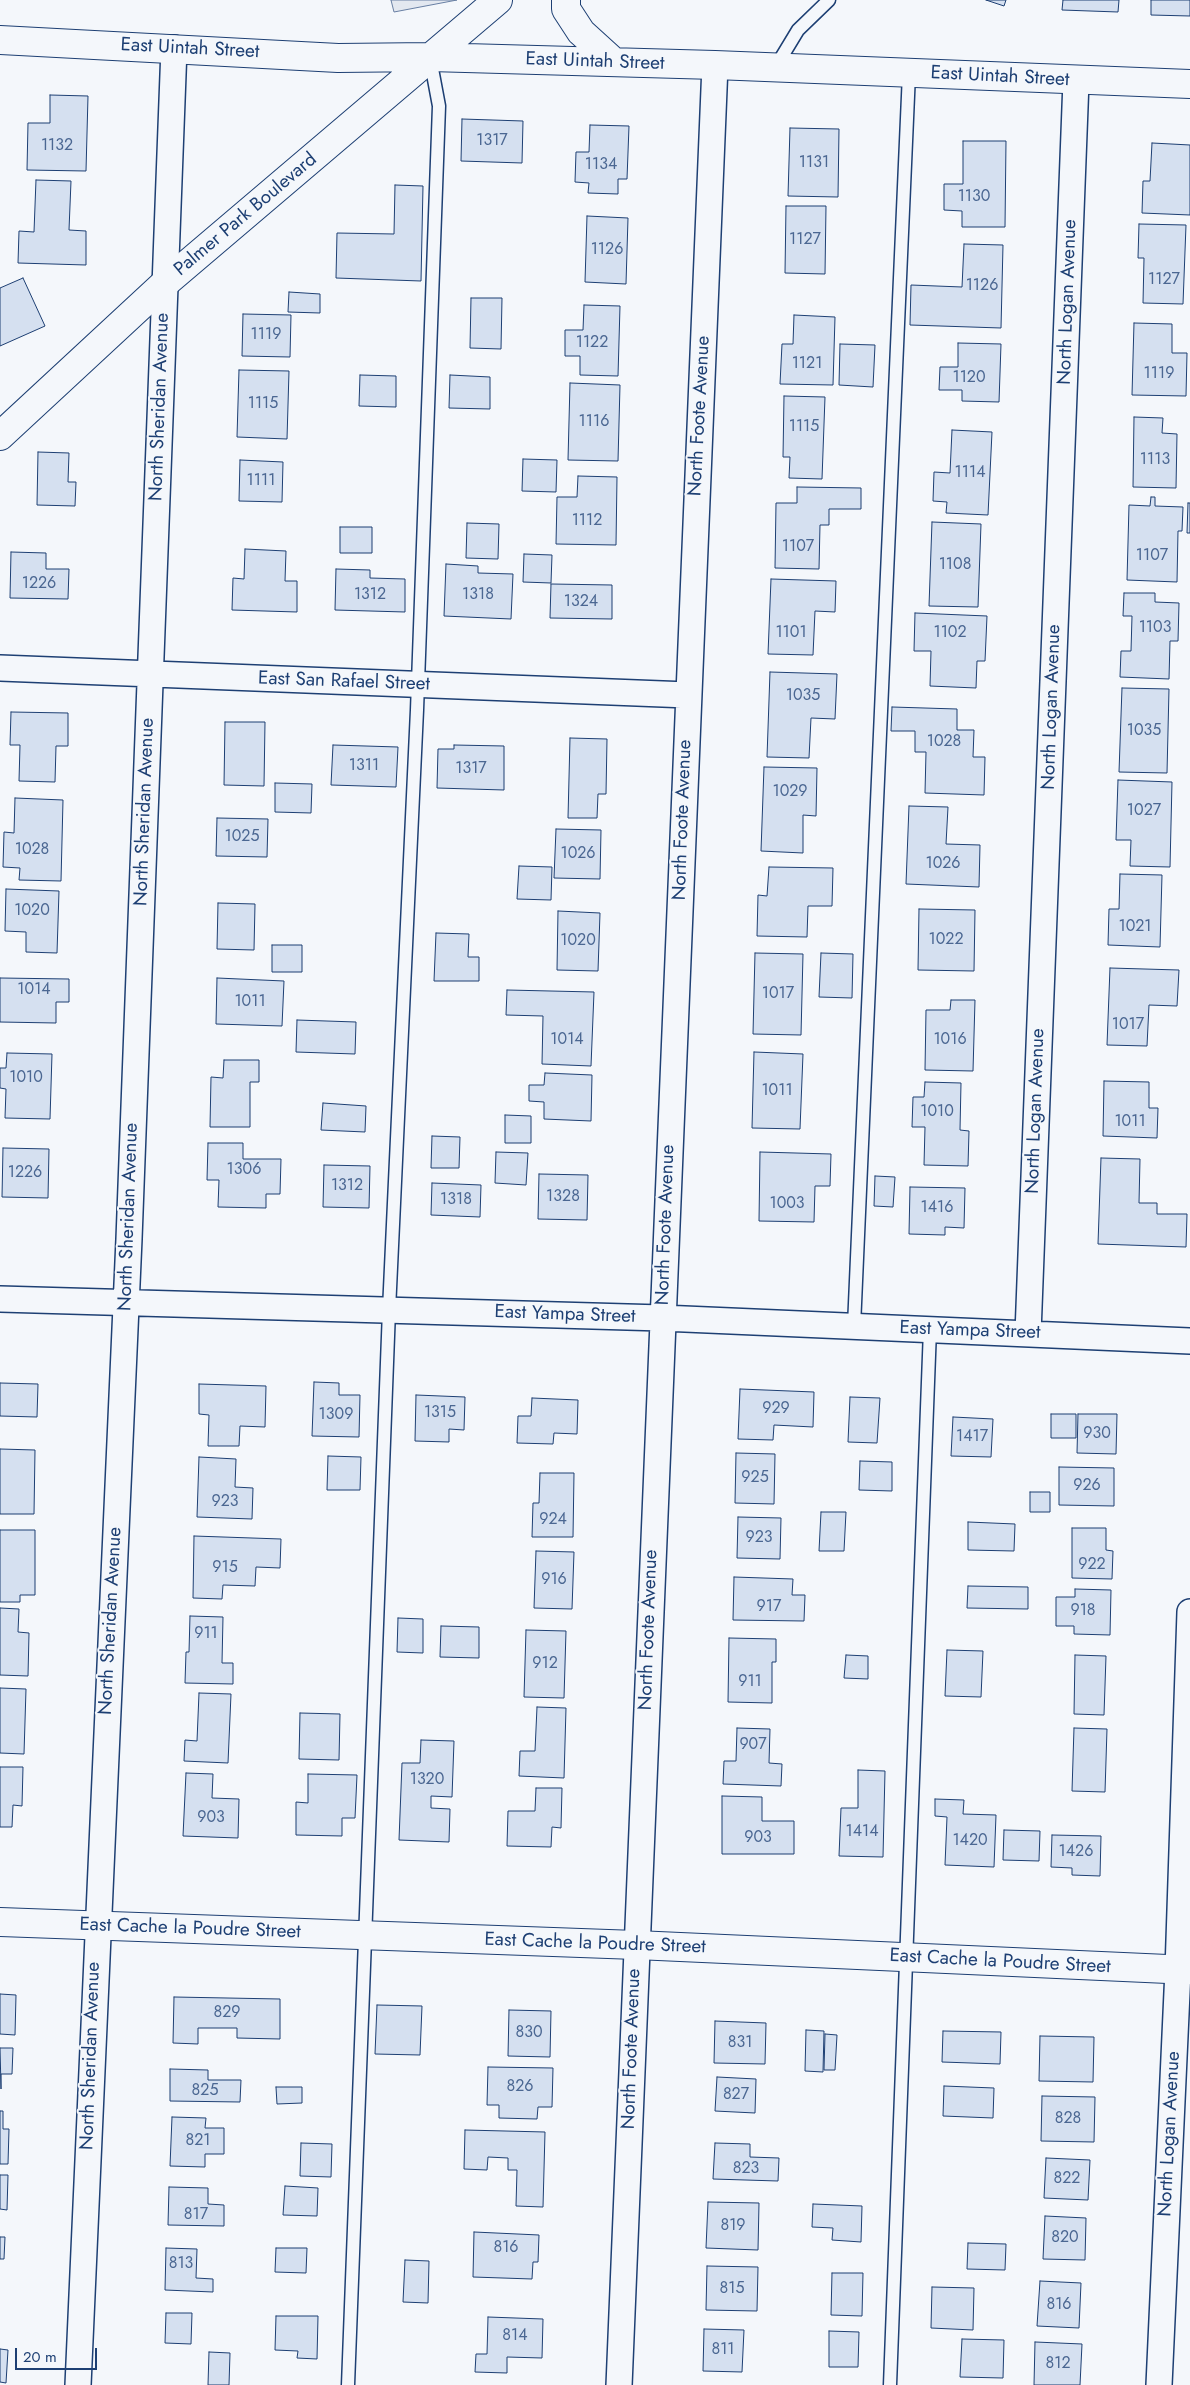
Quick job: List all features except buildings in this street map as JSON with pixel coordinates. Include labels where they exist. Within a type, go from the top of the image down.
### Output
[{"type":"main road","points":[[566,0],[566,9],[581,32],[614,62]]},
{"type":"main road","name":"Palmer Park Boulevard","points":[[0,436],[164,284],[493,2]]},
{"type":"main road","name":"East Uintah Street","points":[[0,40],[338,58],[430,57],[715,65],[1076,81],[1190,84]]},
{"type":"main road","name":"East Cache la Poudre Street","points":[[0,1922],[636,1946],[1184,1970]]},
{"type":"street","name":"North Sheridan Avenue","points":[[78,2385],[126,1301],[174,48]]},
{"type":"street","name":"North Foote Avenue","points":[[619,2385],[715,65]]},
{"type":"street","name":"North Logan Avenue","points":[[1028,1333],[1076,81]]},
{"type":"street","name":"East San Rafael Street","points":[[0,668],[688,695]]},
{"type":"street","name":"East Yampa Street","points":[[0,1299],[126,1301],[662,1318],[1190,1341]]},
{"type":"street","name":"North Logan Avenue","points":[[1159,2385],[1184,1970],[1190,1612]]},
{"type":"lane","points":[[775,68],[798,30],[829,0]]},
{"type":"lane","points":[[348,2385],[390,1310],[418,685],[439,106],[430,57]]},
{"type":"lane","points":[[854,1326],[909,73]]},
{"type":"lane","points":[[890,2385],[930,1329]]},
{"type":"shaded area","points":[[391,0],[457,0],[394,12]]}]
